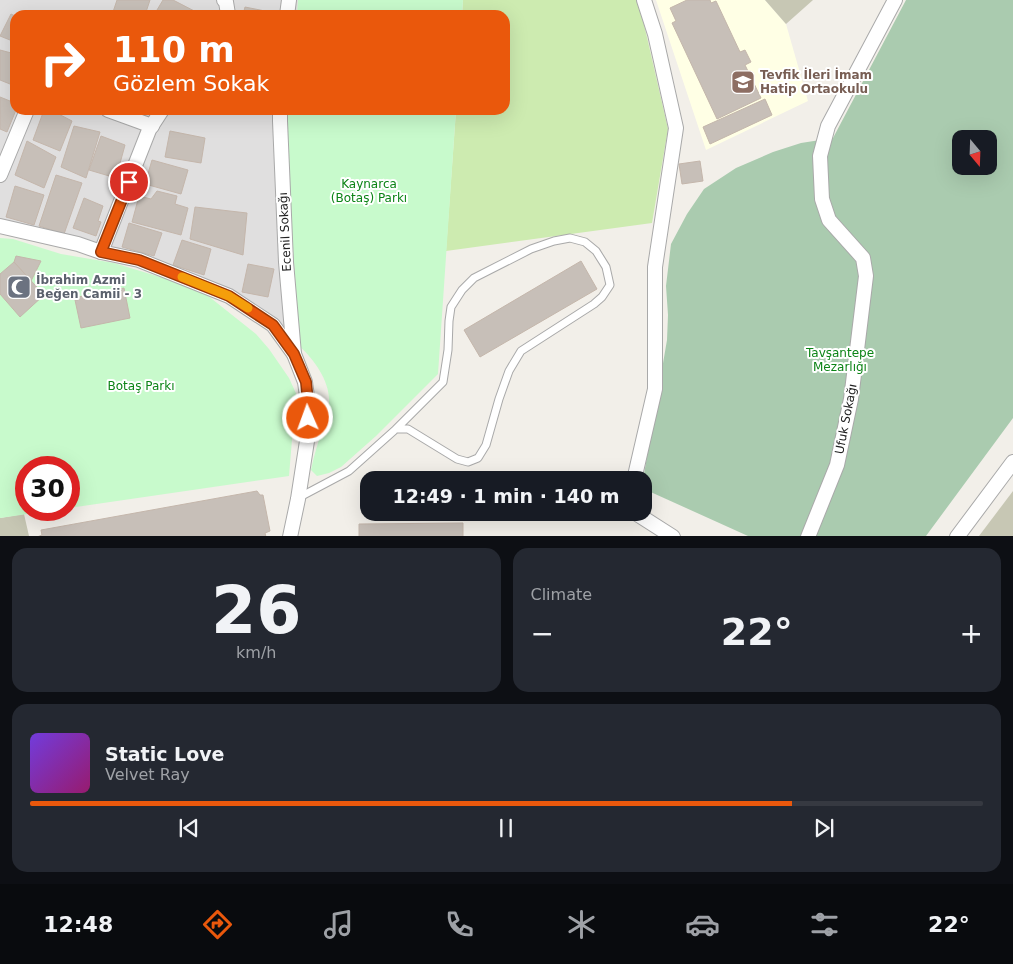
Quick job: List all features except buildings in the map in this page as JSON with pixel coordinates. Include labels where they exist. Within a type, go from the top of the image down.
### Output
[{"type":"street","points":[[636,471],[655,389],[655,267],[676,128],[655,34],[644,0]]},
{"type":"street","name":"Ufuk Sokağı","points":[[808,536],[837,465],[851,399],[866,276],[864,258],[829,220],[822,199],[820,156],[828,126],[895,0]]},
{"type":"street","points":[[0,175],[25,115]]},
{"type":"street","points":[[122,115],[152,126]]},
{"type":"street","points":[[101,252],[152,126],[159,115]]},
{"type":"street","name":"Ecenil Sokağı","points":[[280,115],[286,262],[294,354]]},
{"type":"street","points":[[0,226],[139,260],[229,296],[273,325],[294,354],[306,382],[309,411],[298,499],[290,536]]},
{"type":"street","points":[[957,536],[1013,462]]},
{"type":"street","points":[[649,521],[673,536]]},
{"type":"lane","points":[[298,499],[349,470],[396,429],[442,382],[448,350],[451,307],[462,290],[474,278],[531,249],[554,241],[570,238],[585,242],[596,251],[606,266],[610,285],[602,297],[594,304],[520,351],[509,371],[486,445],[478,458],[468,462],[457,459],[408,429],[396,429]]},
{"type":"shaded area","points":[[0,0],[298,0],[297,10],[10,10],[10,115],[287,115],[288,176],[300,347],[223,288],[165,263],[0,221]]},
{"type":"shaded area","name":"Tevfik İleri İmam Hatip Ortaokulu","points":[[656,0],[765,0],[786,24],[808,101],[706,150]]},
{"type":"shaded area","points":[[765,0],[813,0],[786,24]]},
{"type":"shaded area","points":[[1013,491],[1013,536],[979,536]]},
{"type":"shaded area","points":[[15,516],[15,521],[26,521],[29,536],[0,536],[0,518]]},
{"type":"green space","points":[[298,0],[463,0],[462,10],[297,10]]},
{"type":"green space","points":[[463,0],[638,0],[668,129],[652,223],[446,251],[456,115],[510,115],[510,10],[462,10]]},
{"type":"green space","name":"Tavşantepe Mezarlığı","points":[[906,0],[1013,0],[1013,418],[926,536],[748,536],[652,493],[652,471],[645,471],[667,340],[666,286],[671,244],[687,214],[704,189],[736,168],[773,152],[801,143],[833,138]]},
{"type":"green space","name":"Kaynarca (Botaş) Parkı","points":[[287,115],[456,115],[438,374],[376,436],[341,467],[317,476],[311,470],[328,411],[329,394],[320,371],[300,347],[288,176]]},
{"type":"green space","name":"Botaş Parkı","points":[[0,238],[13,239],[61,254],[114,263],[183,284],[207,295],[256,334],[289,378],[299,400],[294,415],[289,476],[80,506],[80,456],[15,456],[15,516],[0,518]]},
{"type":"slow traffic","points":[[182,277],[229,296],[248,308]]},
{"type":"place","name":"Tevfik İleri İmam Hatip Ortaokulu","points":[[743,82]]},
{"type":"place","name":"İbrahim Azmi Beğen Camii - 3","points":[[19,287]]},
{"type":"route","points":[[129,182],[101,252],[139,260],[229,296],[273,325],[294,354],[306,382],[308,418]]}]
